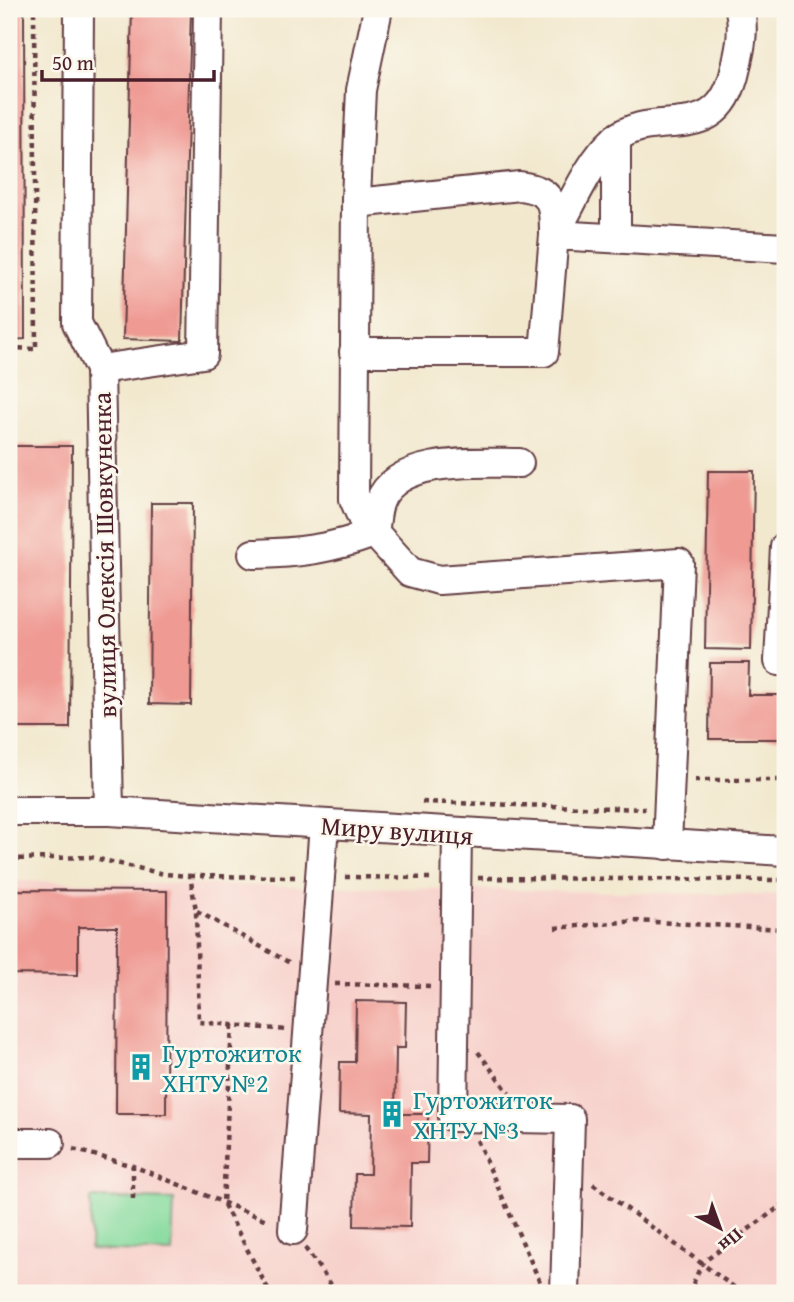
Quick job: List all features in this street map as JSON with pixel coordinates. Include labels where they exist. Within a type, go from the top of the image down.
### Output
[{"type":"street","points":[[79,9],[76,323],[100,369]]},
{"type":"street","name":"вулиця Олексія Шовкуненка","points":[[109,811],[100,369],[203,354],[208,9]]},
{"type":"street","points":[[378,9],[361,90],[356,203],[354,499],[363,520],[410,572],[439,580],[680,564],[667,845]]},
{"type":"street","points":[[554,235],[601,154],[616,138],[633,130],[693,120],[711,113],[724,102],[733,86],[744,30],[740,9]]},
{"type":"street","points":[[616,138],[616,238]]},
{"type":"street","points":[[356,203],[520,186],[543,192],[580,191]]},
{"type":"street","points":[[354,352],[544,352],[554,209],[543,192]]},
{"type":"street","points":[[554,235],[785,248]]},
{"type":"street","points":[[374,533],[380,502],[388,488],[402,477],[424,468],[463,463],[519,463]]},
{"type":"street","points":[[253,554],[302,553],[342,545],[374,533]]},
{"type":"street","points":[[785,547],[779,661],[785,662]]},
{"type":"street","name":"Миру вулиця","points":[[9,811],[109,811],[457,834],[785,851]]},
{"type":"street","points":[[293,1230],[310,974],[324,825]]},
{"type":"street","points":[[457,834],[453,1117],[570,1119],[568,1290],[565,1293]]},
{"type":"street","points":[[9,1143],[50,1143]]},
{"type":"path","points":[[9,348],[36,349],[34,9]]},
{"type":"path","points":[[669,802],[697,779],[785,780]]},
{"type":"path","points":[[9,859],[90,857],[164,874],[190,876],[785,880]]},
{"type":"path","points":[[190,876],[196,910],[199,1022],[308,1032]]},
{"type":"path","points":[[196,910],[310,974],[334,984],[454,986]]},
{"type":"path","points":[[555,928],[635,921],[785,929]]},
{"type":"path","points":[[453,1019],[528,1119]]},
{"type":"path","points":[[232,1025],[223,1203],[270,1293]]},
{"type":"path","points":[[466,1117],[545,1293]]},
{"type":"path","points":[[50,1143],[133,1166],[293,1230],[337,1293]]},
{"type":"path","points":[[133,1166],[134,1199]]},
{"type":"path","points":[[569,1166],[742,1293]]},
{"type":"path","points":[[689,1293],[702,1263],[785,1203],[785,1193]]},
{"type":"shaded area","points":[[9,881],[785,895],[785,1293],[160,1293],[9,1288]]},
{"type":"green space","points":[[91,1198],[174,1200],[172,1253],[90,1250]]},
{"type":"building","points":[[9,9],[24,9],[25,339],[9,340]]},
{"type":"building","points":[[132,9],[191,9],[182,341],[123,339]]},
{"type":"building","points":[[9,446],[72,446],[70,728],[9,728]]},
{"type":"building","points":[[708,471],[754,471],[751,650],[705,649]]},
{"type":"building","points":[[151,503],[193,503],[191,705],[149,704]]},
{"type":"building","points":[[710,663],[749,663],[748,695],[785,695],[785,739],[709,739]]},
{"type":"building","points":[[9,890],[167,891],[166,1114],[116,1114],[117,927],[78,927],[78,975],[9,974]]},
{"type":"building","name":"Гуртожиток ХНТУ №3","points":[[356,1001],[406,1002],[405,1048],[396,1048],[395,1114],[428,1114],[427,1163],[411,1163],[410,1227],[354,1226],[355,1174],[370,1174],[371,1114],[339,1113],[340,1062],[355,1062]]},
{"type":"place","name":"Гуртожиток ХНТУ №2","points":[[141,1067]]},
{"type":"place","name":"Гуртожиток ХНТУ №3","points":[[392,1114]]}]
